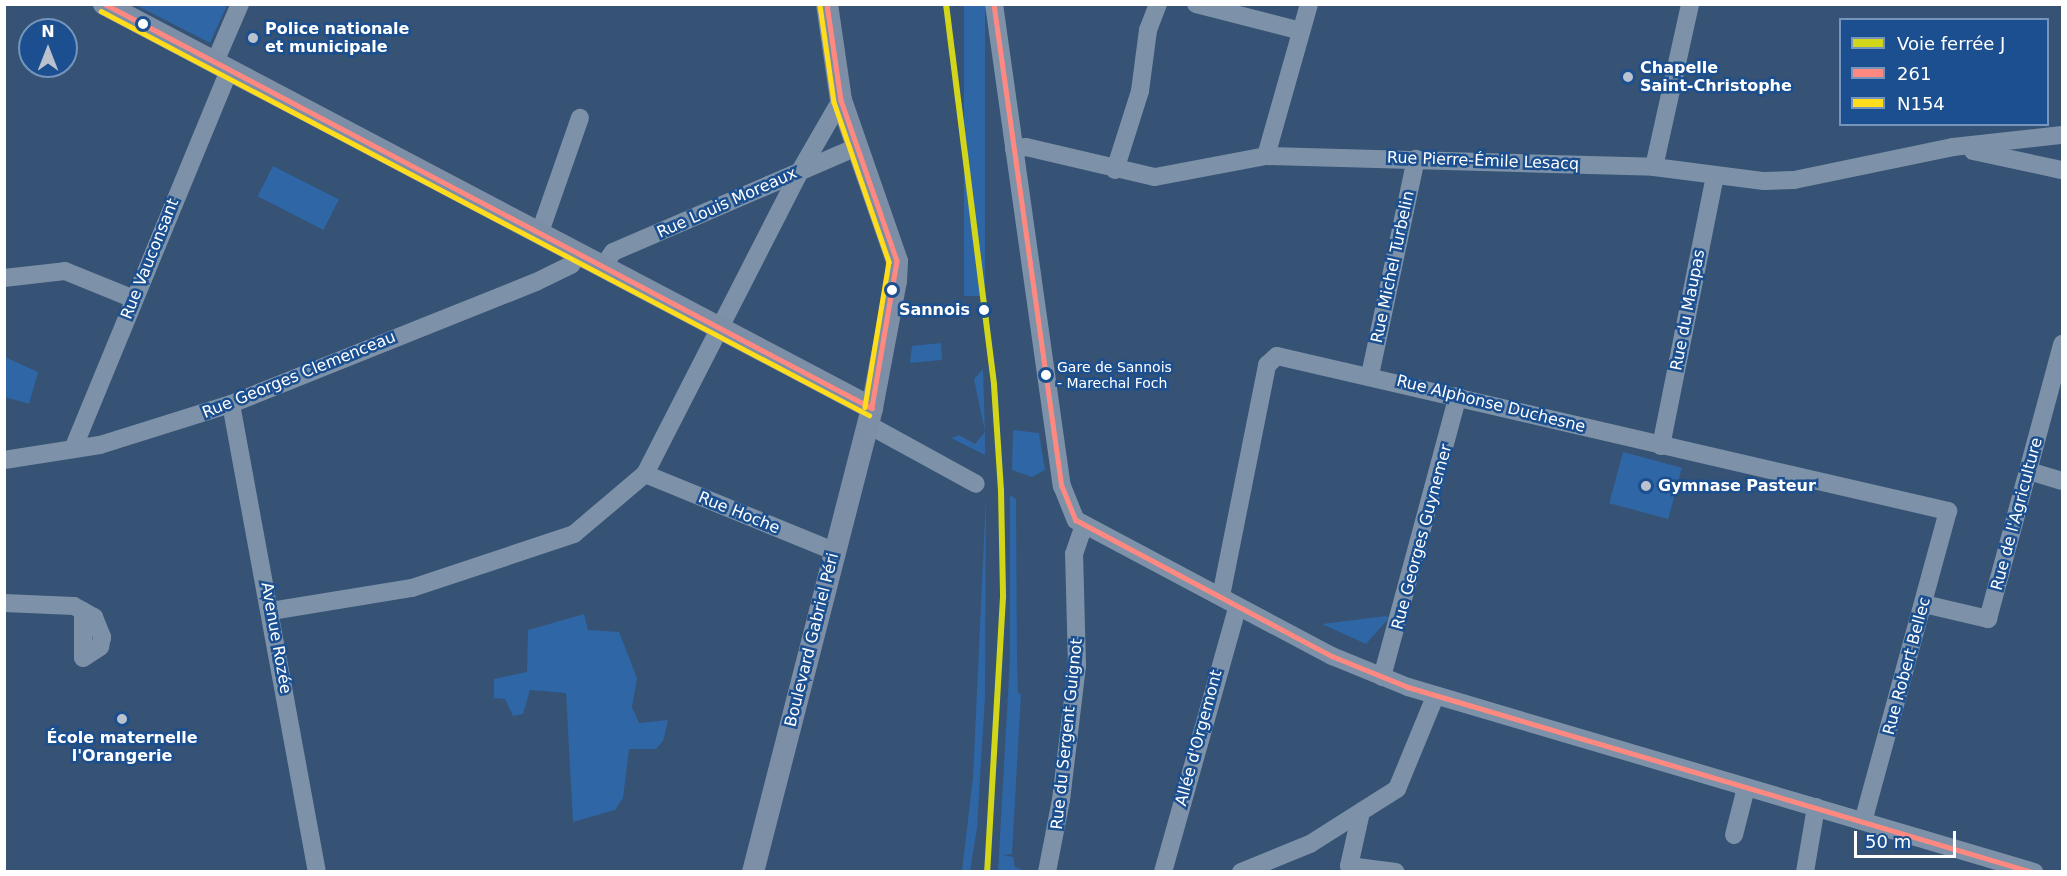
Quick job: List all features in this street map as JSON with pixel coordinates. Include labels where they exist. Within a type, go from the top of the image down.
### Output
[{"type":"main road","points":[[104,4],[720,328],[870,416]]},
{"type":"main road","name":"Boulevard Gabriel Péri","points":[[753,872],[870,416],[897,261],[841,100],[828,4]]},
{"type":"street","name":"Rue Vauconsant","points":[[73,449],[134,299],[222,66],[240,4]]},
{"type":"street","points":[[994,4],[1062,486],[1069,508],[1084,525],[1238,606],[1382,677],[1435,697],[2034,872]]},
{"type":"street","points":[[1115,170],[1140,91],[1148,30],[1158,4]]},
{"type":"street","points":[[1196,4],[1301,31]]},
{"type":"street","points":[[1266,156],[1309,4]]},
{"type":"street","points":[[1654,167],[1690,4]]},
{"type":"street","points":[[272,611],[412,588],[574,534],[645,474],[800,171],[841,100]]},
{"type":"street","points":[[540,232],[580,118]]},
{"type":"street","name":"Rue Pierre-Émile Lesacq","points":[[1014,149],[1026,147],[1115,170],[1155,177],[1266,156],[1654,167],[1715,175],[1794,180],[1953,147],[2062,135]]},
{"type":"street","name":"Rue Louis Moreaux","points":[[603,266],[613,252],[856,147]]},
{"type":"street","name":"Rue Pierre-Émile Lesacq","points":[[1953,147],[2062,170]]},
{"type":"street","name":"Rue Michel Turbelin","points":[[1370,375],[1416,159]]},
{"type":"street","name":"Rue du Maupas","points":[[1660,446],[1715,175]]},
{"type":"street","name":"Rue Georges Clemenceau","points":[[4,460],[122,439],[231,404],[536,282],[571,265],[579,253]]},
{"type":"street","points":[[4,278],[65,271],[134,299]]},
{"type":"street","name":"Rue de l'Agriculture","points":[[1924,604],[1988,619],[2062,344]]},
{"type":"street","name":"Rue Alphonse Duchesne","points":[[1221,596],[1271,359],[1285,356],[1660,446],[1948,511]]},
{"type":"street","name":"Rue Georges Guynemer","points":[[1382,677],[1458,396]]},
{"type":"street","name":"Avenue Rozée","points":[[231,404],[272,611],[317,872]]},
{"type":"street","points":[[870,416],[976,484]]},
{"type":"street","points":[[2029,471],[2062,482]]},
{"type":"street","name":"Rue Hoche","points":[[645,474],[834,551]]},
{"type":"street","name":"Rue Robert Bellec","points":[[1863,821],[1948,511]]},
{"type":"street","name":"Rue du Sergent Guignot","points":[[1047,872],[1061,800],[1077,666],[1074,554],[1084,525]]},
{"type":"street","points":[[4,603],[74,606],[83,611]]},
{"type":"street","name":"Allée d'Orgemont","points":[[1163,872],[1238,606]]},
{"type":"street","points":[[1241,872],[1310,844],[1397,789],[1435,697]]},
{"type":"street","points":[[1734,835],[1746,788]]},
{"type":"street","points":[[1805,872],[1816,807]]},
{"type":"street","points":[[1360,812],[1348,866],[1396,872]]},
{"type":"shaded area","points":[[136,5],[227,5],[210,43]]},
{"type":"shaded area","points":[[964,5],[985,5],[985,296],[964,296]]},
{"type":"shaded area","points":[[273,166],[339,200],[323,230],[258,196]]},
{"type":"shaded area","points":[[941,343],[942,360],[910,363],[912,346]]},
{"type":"shaded area","points":[[5,357],[38,372],[29,404],[5,397]]},
{"type":"shaded area","points":[[983,369],[985,432],[974,379]]},
{"type":"shaded area","points":[[1013,430],[1039,433],[1045,470],[1032,477],[1012,470]]},
{"type":"shaded area","points":[[985,432],[985,455],[951,438],[959,435],[975,444]]},
{"type":"shaded area","name":"Gymnase Pasteur","points":[[1623,452],[1682,468],[1668,519],[1609,503]]},
{"type":"shaded area","points":[[1010,495],[1016,499],[1017,657],[1018,693],[1021,694],[1012,854],[1003,855],[1013,857],[1015,867],[1027,872],[998,871],[1010,659]]},
{"type":"shaded area","points":[[986,496],[985,697],[977,828],[970,871],[962,871],[973,777]]},
{"type":"shaded area","points":[[584,614],[588,630],[619,632],[637,678],[632,707],[639,723],[668,720],[663,741],[656,749],[629,749],[623,798],[615,810],[573,822],[566,693],[530,690],[523,714],[513,716],[505,699],[494,698],[494,679],[527,672],[528,630]]},
{"type":"shaded area","points":[[1386,616],[1389,618],[1366,644],[1322,624]]},
{"type":"rail line","name":"J","points":[[946,4],[994,385],[1001,490],[1003,597],[987,872]]},
{"type":"transit line","name":"261","points":[[105,4],[872,408]]},
{"type":"transit line","name":"261","points":[[827,4],[841,100],[897,261],[872,408]]},
{"type":"transit line","name":"261","points":[[994,4],[1062,486],[1076,520],[1332,656],[1408,687],[2032,872]]},
{"type":"transit line","name":"N154","points":[[820,5],[834,102],[889,262],[865,407]]},
{"type":"transit line","name":"N154","points":[[101,11],[869,415]]},
{"type":"place","name":"Police nationale et municipale","points":[[253,38]]},
{"type":"place","name":"Chapelle Saint-Christophe","points":[[1628,77]]},
{"type":"place","name":"Sannois","points":[[984,310]]},
{"type":"place","name":"Gare de Sannois - Marechal Foch","points":[[1046,375]]},
{"type":"place","name":"Gymnase Pasteur","points":[[1646,486]]},
{"type":"place","name":"École maternelle l'Orangerie","points":[[122,719]]}]
